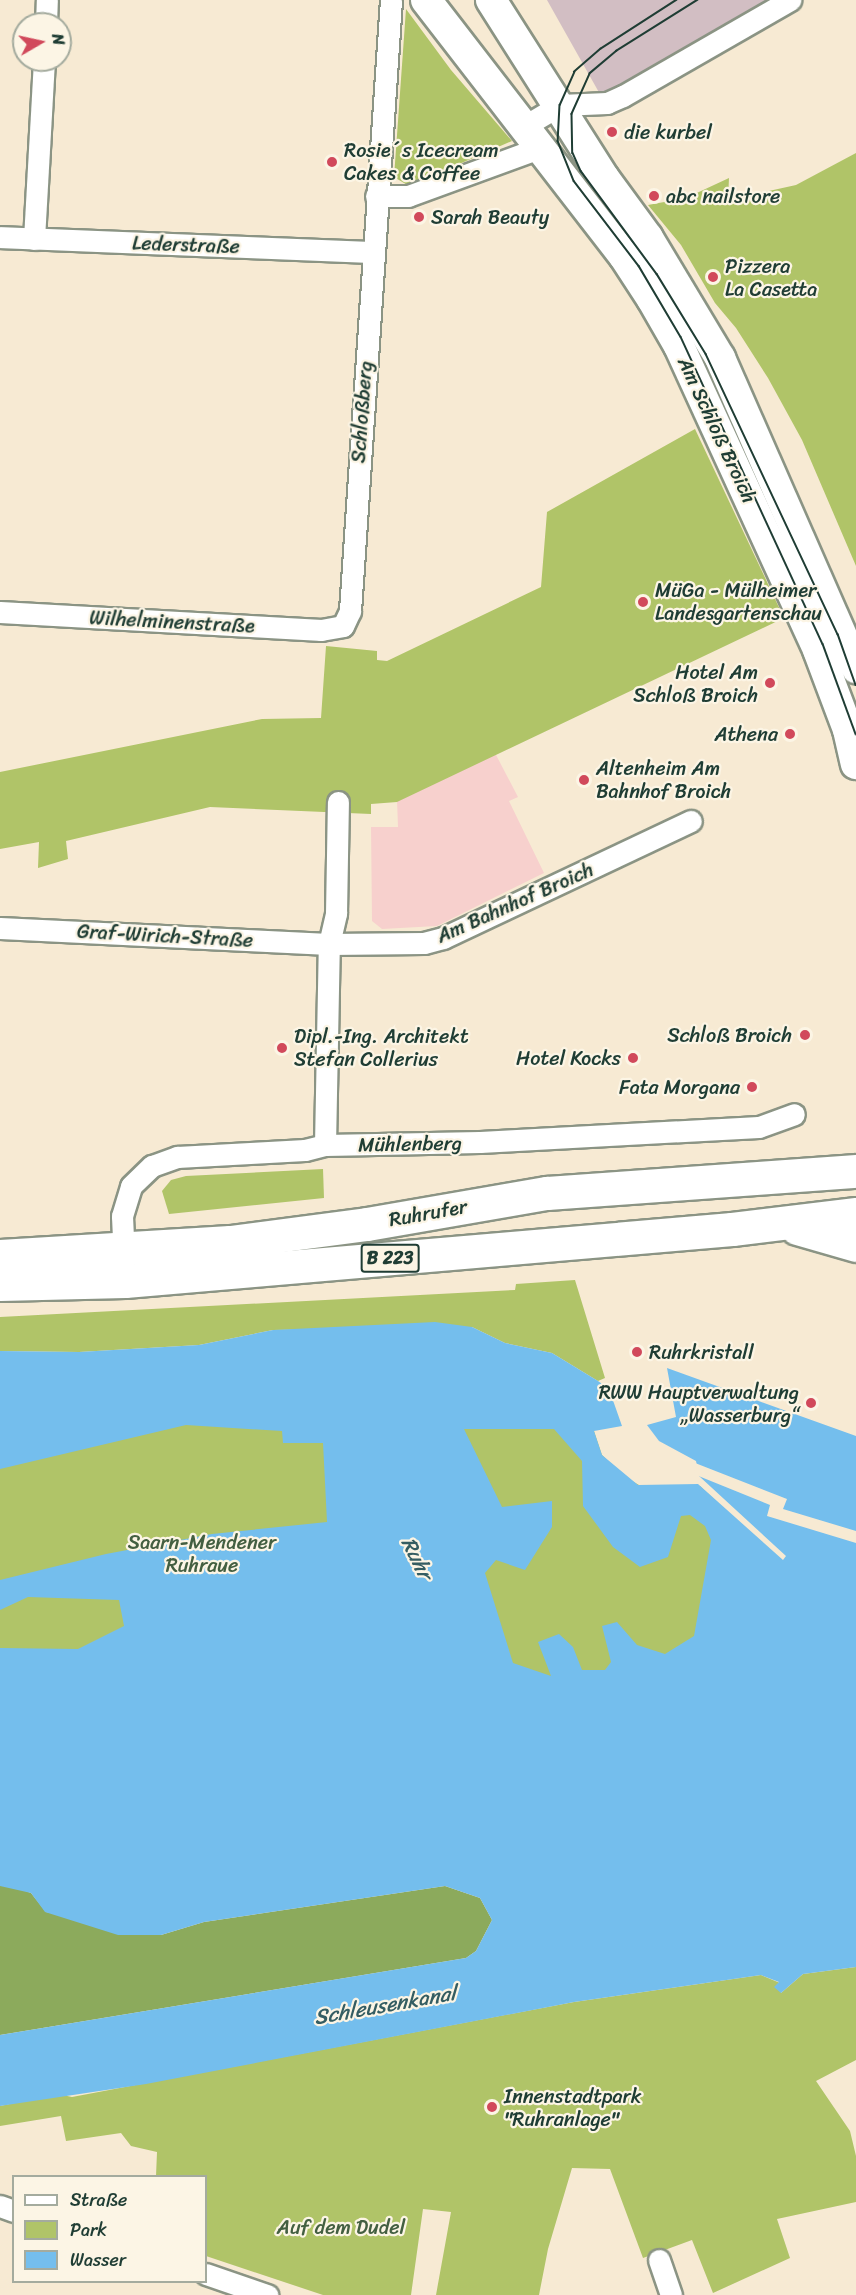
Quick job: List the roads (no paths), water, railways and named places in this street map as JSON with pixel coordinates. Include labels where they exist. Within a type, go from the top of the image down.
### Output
[{"type":"main road","name":"Am Schloß Broich","points":[[426,0],[624,256],[679,346],[818,650],[848,729],[856,764]]},
{"type":"main road","name":"Am Schloß Broich","points":[[491,0],[560,105],[604,178],[648,238],[720,358],[856,668]]},
{"type":"main road","name":"Ruhrufer","points":[[0,1256],[124,1266],[211,1244],[319,1230],[547,1193],[856,1171]]},
{"type":"main road","name":"Ruhrufer","points":[[0,1284],[124,1266],[781,1224],[856,1214]]},
{"type":"main road","points":[[781,1224],[856,1245]]},
{"type":"street","name":"Schloßberg","points":[[343,626],[350,611],[376,196],[391,0]]},
{"type":"street","points":[[376,196],[408,196],[531,137],[560,105],[607,103],[623,96],[790,0]]},
{"type":"street","points":[[34,239],[43,72]]},
{"type":"street","name":"Lederstraße","points":[[0,237],[373,252]]},
{"type":"street","name":"Wilhelminenstraße","points":[[0,612],[321,630],[343,626]]},
{"type":"street","points":[[325,1145],[329,944],[336,913],[338,802]]},
{"type":"street","name":"Am Bahnhof Broich","points":[[329,944],[424,943],[443,938],[691,821]]},
{"type":"street","name":"Graf-Wirich-Straße","points":[[0,928],[329,944]]},
{"type":"street","name":"Mühlenberg","points":[[124,1266],[122,1216],[126,1197],[138,1177],[152,1166],[177,1157],[304,1150],[325,1145],[480,1142],[759,1126],[794,1114]]},
{"type":"street","points":[[659,2260],[671,2295]]},
{"type":"street","points":[[207,2274],[267,2295]]},
{"type":"water","points":[[435,1322],[472,1327],[505,1343],[552,1353],[609,1389],[622,1426],[594,1431],[602,1455],[638,1485],[698,1484],[783,1560],[786,1556],[699,1476],[696,1461],[659,1441],[647,1425],[676,1417],[667,1368],[856,1436],[856,1967],[803,1974],[781,1993],[774,1987],[779,1982],[761,1975],[574,2002],[146,2084],[0,2106],[0,2035],[466,1958],[476,1951],[492,1920],[480,1898],[445,1886],[204,1922],[161,1935],[118,1935],[45,1912],[31,1893],[0,1886],[0,1648],[78,1649],[124,1626],[119,1600],[28,1597],[0,1610],[0,1580],[106,1554],[212,1534],[327,1522],[323,1443],[283,1443],[282,1431],[186,1425],[0,1469],[0,1351],[79,1352],[199,1345],[273,1330]],"holes":[[[464,1429],[554,1429],[582,1461],[583,1506],[613,1547],[640,1567],[668,1557],[681,1516],[690,1515],[705,1526],[711,1540],[694,1636],[665,1654],[637,1645],[617,1622],[602,1626],[611,1662],[605,1670],[582,1670],[573,1647],[559,1634],[538,1642],[551,1676],[513,1663],[485,1573],[496,1560],[525,1570],[552,1527],[552,1501],[502,1507]]]},
{"type":"tram line","points":[[677,0],[601,49],[575,72],[560,105],[558,141],[574,181],[639,266],[681,337],[823,644],[856,734]]},
{"type":"tram line","points":[[698,0],[617,51],[590,74],[572,114],[573,153],[581,171],[657,274],[706,354],[838,634],[856,685]]},
{"type":"place","name":"die kurbel","points":[[612,132]]},
{"type":"place","name":"Rosie´s Icecream Cakes & Coffee","points":[[332,162]]},
{"type":"place","name":"abc nailstore","points":[[654,196]]},
{"type":"place","name":"Sarah Beauty","points":[[419,217]]},
{"type":"place","name":"Pizzera La Casetta","points":[[713,277]]},
{"type":"place","name":"MüGa - Mülheimer Landesgartenschau","points":[[643,602]]},
{"type":"place","name":"Hotel Am Schloß Broich","points":[[770,683]]},
{"type":"place","name":"Athena","points":[[790,734]]},
{"type":"place","name":"Altenheim Am Bahnhof Broich","points":[[584,780]]},
{"type":"place","name":"Schloß Broich","points":[[805,1035]]},
{"type":"place","name":"Dipl.-Ing. Architekt Stefan Collerius","points":[[282,1048]]},
{"type":"place","name":"Hotel Kocks","points":[[633,1058]]},
{"type":"place","name":"Fata Morgana","points":[[752,1087]]},
{"type":"place","name":"Ruhrkristall","points":[[637,1352]]},
{"type":"place","name":"RWW Hauptverwaltung „Wasserburg“","points":[[811,1403]]},
{"type":"place","name":"Innenstadtpark \"Ruhranlage\"","points":[[492,2107]]},
{"type":"park label","name":"Saarn-Mendener Ruhraue","points":[[202,1554]]},
{"type":"park label","name":"Auf dem Dudel","points":[[341,2227]]},
{"type":"water label","name":"Ruhr","points":[[417,1558]]},
{"type":"water label","name":"Schleusenkanal","points":[[385,2005]]}]
